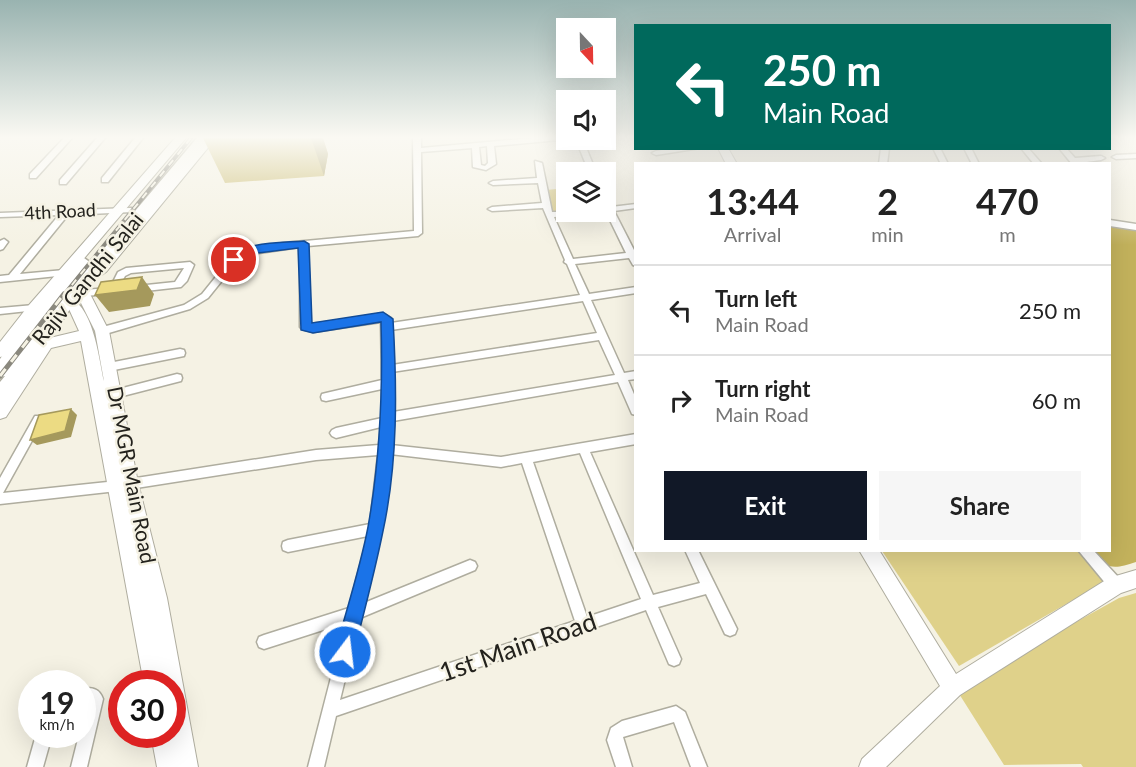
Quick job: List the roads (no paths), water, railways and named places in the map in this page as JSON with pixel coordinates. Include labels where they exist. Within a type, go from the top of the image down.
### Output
[{"type":"main road","name":"Rajiv Gandhi Salai","points":[[0,395],[39,346],[70,293],[125,210],[157,174]]},
{"type":"main road","name":"Rajiv Gandhi Salai","points":[[0,371],[159,196],[176,174]]},
{"type":"street","points":[[63,182],[70,174]]},
{"type":"street","points":[[105,180],[110,174]]},
{"type":"street","points":[[0,352],[64,273],[125,210],[153,174]]},
{"type":"street","points":[[159,196],[179,174]]},
{"type":"street","points":[[0,413],[39,346],[187,307],[205,296],[234,260],[243,253],[304,244],[418,233],[418,174]]},
{"type":"street","points":[[540,174],[548,210],[568,262],[586,296],[601,336],[634,406]]},
{"type":"street","points":[[494,183],[541,180]]},
{"type":"street","points":[[616,207],[634,206]]},
{"type":"street","points":[[492,209],[556,210]]},
{"type":"street","name":"4th Road","points":[[1,217],[125,210]]},
{"type":"street","points":[[12,278],[66,212]]},
{"type":"street","points":[[568,262],[634,259],[614,222]]},
{"type":"street","points":[[1111,223],[1136,227]]},
{"type":"street","points":[[304,244],[305,327],[313,328],[383,317],[387,324],[389,369],[387,449],[376,529],[316,767]]},
{"type":"street","points":[[70,293],[113,291],[173,287],[182,281],[190,265],[129,270],[121,274],[113,291]]},
{"type":"street","points":[[0,279],[64,273]]},
{"type":"street","points":[[387,324],[634,290]]},
{"type":"street","name":"Dr MGR Main Road","points":[[70,293],[75,306],[94,332],[110,367],[115,394],[123,484],[157,597],[170,670]]},
{"type":"street","points":[[0,311],[34,308]]},
{"type":"street","name":"Dr MGR Main Road","points":[[94,332],[123,484],[152,670]]},
{"type":"street","points":[[389,369],[601,336]]},
{"type":"street","points":[[110,367],[180,353]]},
{"type":"street","points":[[336,433],[388,419],[634,375]]},
{"type":"street","points":[[115,394],[177,378]]},
{"type":"street","points":[[326,397],[389,383]]},
{"type":"street","points":[[0,489],[39,419]]},
{"type":"street","points":[[0,500],[316,455],[387,449],[490,462],[526,459],[634,439]]},
{"type":"street","points":[[583,448],[674,659]]},
{"type":"street","points":[[526,459],[583,625]]},
{"type":"street","points":[[288,546],[376,529]]},
{"type":"street","points":[[692,552],[729,630]]},
{"type":"street","points":[[869,552],[953,688]]},
{"type":"street","points":[[1086,552],[1116,585]]},
{"type":"street","points":[[264,642],[355,613],[470,566]]},
{"type":"street","points":[[870,767],[953,688],[1116,585],[1136,579]]},
{"type":"street","name":"1st Main Road","points":[[329,711],[648,603],[708,587]]},
{"type":"street","points":[[624,767],[615,740],[616,733],[622,729],[676,714],[680,717],[699,767]]},
{"type":"street","points":[[36,767],[41,748]]},
{"type":"street","points":[[79,767],[84,748]]},
{"type":"street","points":[[164,748],[168,767]]},
{"type":"street","name":"Dr MGR Main Road","points":[[184,748],[187,767]]},
{"type":"railway","points":[[63,296],[162,174]]},
{"type":"railway","points":[[0,376],[64,294]]}]
